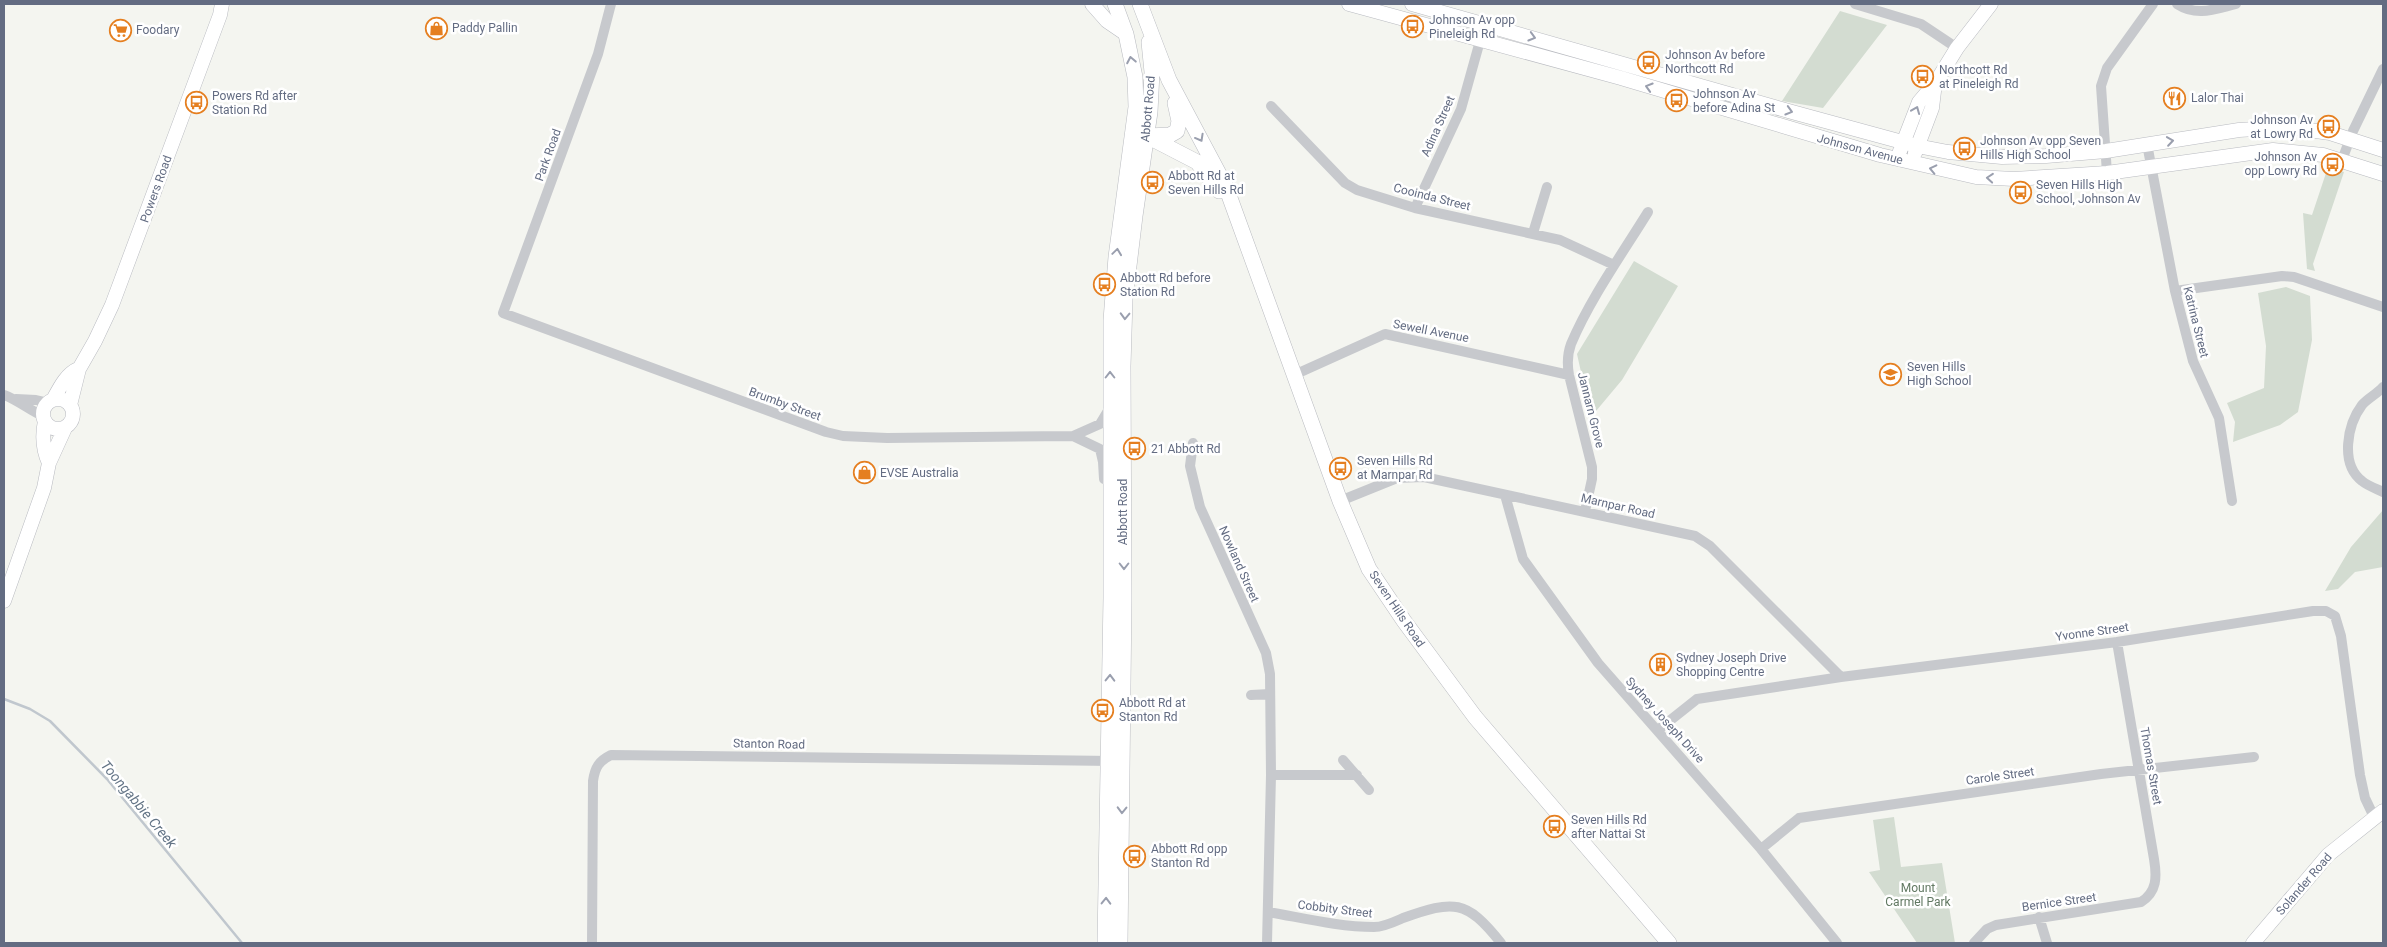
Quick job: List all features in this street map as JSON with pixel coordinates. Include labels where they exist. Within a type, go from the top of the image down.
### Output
[{"type":"main road","name":"Powers Road","points":[[70,405],[79,369],[104,324],[131,256],[220,15],[222,4]]},
{"type":"main road","points":[[1092,4],[1107,21],[1126,34]]},
{"type":"main road","points":[[1116,4],[1126,34]]},
{"type":"main road","name":"Seven Hills Road","points":[[1140,4],[1169,80],[1226,187],[1233,211],[1340,501],[1355,539],[1382,590],[1460,697],[1544,799],[1669,943]]},
{"type":"main road","name":"Johnson Avenue","points":[[1349,4],[1382,8],[1481,40],[1898,160],[1955,173],[1992,179],[2108,173],[2273,150],[2310,153],[2342,160],[2383,174]]},
{"type":"main road","name":"Johnson Avenue","points":[[1412,4],[1917,146],[1965,154],[2002,157],[2106,151],[2239,130],[2288,127],[2350,138],[2383,150]]},
{"type":"main road","points":[[1898,160],[1903,142],[1920,102],[1990,4]]},
{"type":"main road","name":"Abbott Road","points":[[1120,943],[1111,515],[1110,402],[1113,284],[1140,133],[1152,88],[1147,23]]},
{"type":"main road","name":"Abbott Road","points":[[1105,943],[1115,761],[1122,366],[1125,300],[1135,216],[1140,133],[1135,85],[1126,34]]},
{"type":"main road","points":[[1140,133],[1170,135],[1177,131],[1179,127],[1177,113],[1169,80]]},
{"type":"main road","points":[[1912,163],[1932,108],[1936,82]]},
{"type":"main road","name":"Seven Hills Road","points":[[1140,133],[1197,162],[1233,211]]},
{"type":"main road","name":"Powers Road","points":[[51,402],[72,371],[79,369]]},
{"type":"main road","points":[[4,601],[44,488],[49,463],[65,428],[73,417],[70,405],[62,400],[51,402],[44,409],[43,430],[45,450],[49,463]]},
{"type":"main road","points":[[44,419],[54,429],[65,428]]},
{"type":"main road","name":"Solander Road","points":[[2259,941],[2328,855],[2378,814]]},
{"type":"street","name":"Park Road","points":[[503,313],[598,54],[611,4]]},
{"type":"street","points":[[1855,4],[1921,24],[1957,48]]},
{"type":"street","points":[[2108,173],[2101,86],[2107,68],[2153,4]]},
{"type":"street","points":[[2177,4],[2186,10],[2203,13],[2236,4]]},
{"type":"street","name":"Adina Street","points":[[1415,208],[1462,109],[1485,23]]},
{"type":"street","points":[[2342,160],[2350,138],[2383,69]]},
{"type":"street","name":"Cooinda Street","points":[[1271,106],[1345,183],[1356,190],[1415,208],[1533,233],[1577,246],[1614,265]]},
{"type":"street","name":"Katrina Street","points":[[2146,144],[2175,291],[2193,361],[2219,418],[2232,501]]},
{"type":"street","points":[[1533,233],[1547,187]]},
{"type":"street","name":"Jannarn Grove","points":[[1585,511],[1592,479],[1592,467],[1569,374],[1567,360],[1570,345],[1614,265],[1648,212]]},
{"type":"street","points":[[2175,291],[2282,276],[2294,278],[2383,307]]},
{"type":"street","name":"Brumby Street","points":[[503,313],[826,432],[843,436],[887,438],[1073,436],[1100,449],[1104,462],[1104,491],[1111,515]]},
{"type":"street","name":"Sewell Avenue","points":[[1294,375],[1386,334],[1569,374]]},
{"type":"street","points":[[2383,388],[2358,410],[2350,434],[2348,454],[2356,474],[2362,481],[2383,492]]},
{"type":"street","points":[[4,395],[16,399],[51,402]]},
{"type":"street","points":[[16,399],[44,419]]},
{"type":"street","name":"Brumby Street","points":[[1073,436],[1100,424],[1106,418],[1110,402]]},
{"type":"street","name":"Nowland Street","points":[[1193,443],[1190,466],[1200,507],[1266,653],[1270,674],[1271,776],[1268,943]]},
{"type":"street","name":"Marnpar Road","points":[[1340,501],[1397,478],[1424,477],[1695,536],[1710,546],[1841,677]]},
{"type":"street","name":"Sydney Joseph Drive","points":[[1505,495],[1523,559],[1532,575],[1598,663],[1761,849],[1837,943]]},
{"type":"street","name":"Yvonne Street","points":[[1658,730],[1697,699],[1841,677],[2117,642],[2313,611],[2326,611],[2335,616],[2341,636],[2360,775],[2365,798],[2378,814]]},
{"type":"street","name":"Thomas Street","points":[[2117,642],[2155,868],[2155,886],[2152,893]]},
{"type":"street","points":[[1251,695],[1270,694]]},
{"type":"street","name":"Stanton Road","points":[[592,943],[594,770],[598,763],[611,755],[1115,761]]},
{"type":"street","name":"Carole Street","points":[[1761,849],[1799,818],[2101,774],[2254,757]]},
{"type":"street","points":[[1344,760],[1369,790]]},
{"type":"street","points":[[1271,776],[1357,775]]},
{"type":"street","name":"Bernice Street","points":[[1974,943],[1987,929],[1996,924],[2141,902],[2152,893]]},
{"type":"street","name":"Cobbity Street","points":[[1268,912],[1332,923],[1376,927],[1431,908],[1444,905],[1458,906],[1484,922],[1501,943]]},
{"type":"street","points":[[2039,917],[2047,943]]},
{"type":"green space","points":[[1840,11],[1887,25],[1823,108],[1782,101]]},
{"type":"green space","points":[[2328,167],[2344,172],[2313,264],[2315,271],[2307,269],[2303,213],[2312,215]]},
{"type":"green space","points":[[1634,261],[1678,286],[1622,380],[1591,417],[1577,354]]},
{"type":"green space","points":[[2286,287],[2310,296],[2312,340],[2298,412],[2280,425],[2233,442],[2235,422],[2227,403],[2264,388],[2266,346],[2258,293]]},
{"type":"green space","points":[[2383,510],[2383,567],[2355,572],[2338,589],[2325,591],[2351,547]]},
{"type":"green space","name":"Mount Carmel Park","points":[[1894,817],[1901,867],[1942,863],[1955,943],[1917,943],[1869,872],[1880,870],[1873,820]]},
{"type":"waterway","name":"Toongabbie Creek","points":[[4,699],[30,709],[50,721],[107,779],[242,943]]},
{"type":"place","name":"Johnson Av opp Pineleigh Rd","points":[[1413,27]]},
{"type":"place","name":"Paddy Pallin","points":[[436,28]]},
{"type":"place","name":"Foodary","points":[[120,30]]},
{"type":"place","name":"Johnson Av before Northcott Rd","points":[[1649,62]]},
{"type":"place","name":"Northcott Rd at Pineleigh Rd","points":[[1923,77]]},
{"type":"place","name":"Lalor Thai","points":[[2175,98]]},
{"type":"place","name":"Johnson Av before Adina St","points":[[1677,101]]},
{"type":"place","name":"Powers Rd after Station Rd","points":[[196,103]]},
{"type":"place","name":"Johnson Av at Lowry Rd","points":[[2329,127]]},
{"type":"place","name":"Johnson Av opp Seven Hills High School","points":[[1964,148]]},
{"type":"place","name":"Johnson Av opp Lowry Rd","points":[[2333,164]]},
{"type":"place","name":"Abbott Rd at Seven Hills Rd","points":[[1152,183]]},
{"type":"place","name":"Seven Hills High School, Johnson Av","points":[[2020,192]]},
{"type":"place","name":"Abbott Rd before Station Rd","points":[[1104,285]]},
{"type":"place","name":"Seven Hills High School","points":[[1891,374]]},
{"type":"place","name":"21 Abbott Rd","points":[[1135,449]]},
{"type":"place","name":"Seven Hills Rd at Marnpar Rd","points":[[1341,468]]},
{"type":"place","name":"EVSE Australia","points":[[864,473]]},
{"type":"place","name":"Sydney Joseph Drive Shopping Centre","points":[[1660,665]]},
{"type":"place","name":"Abbott Rd at Stanton Rd","points":[[1103,710]]},
{"type":"place","name":"Seven Hills Rd after Nattai St","points":[[1555,827]]},
{"type":"place","name":"Abbott Rd opp Stanton Rd","points":[[1135,856]]}]
